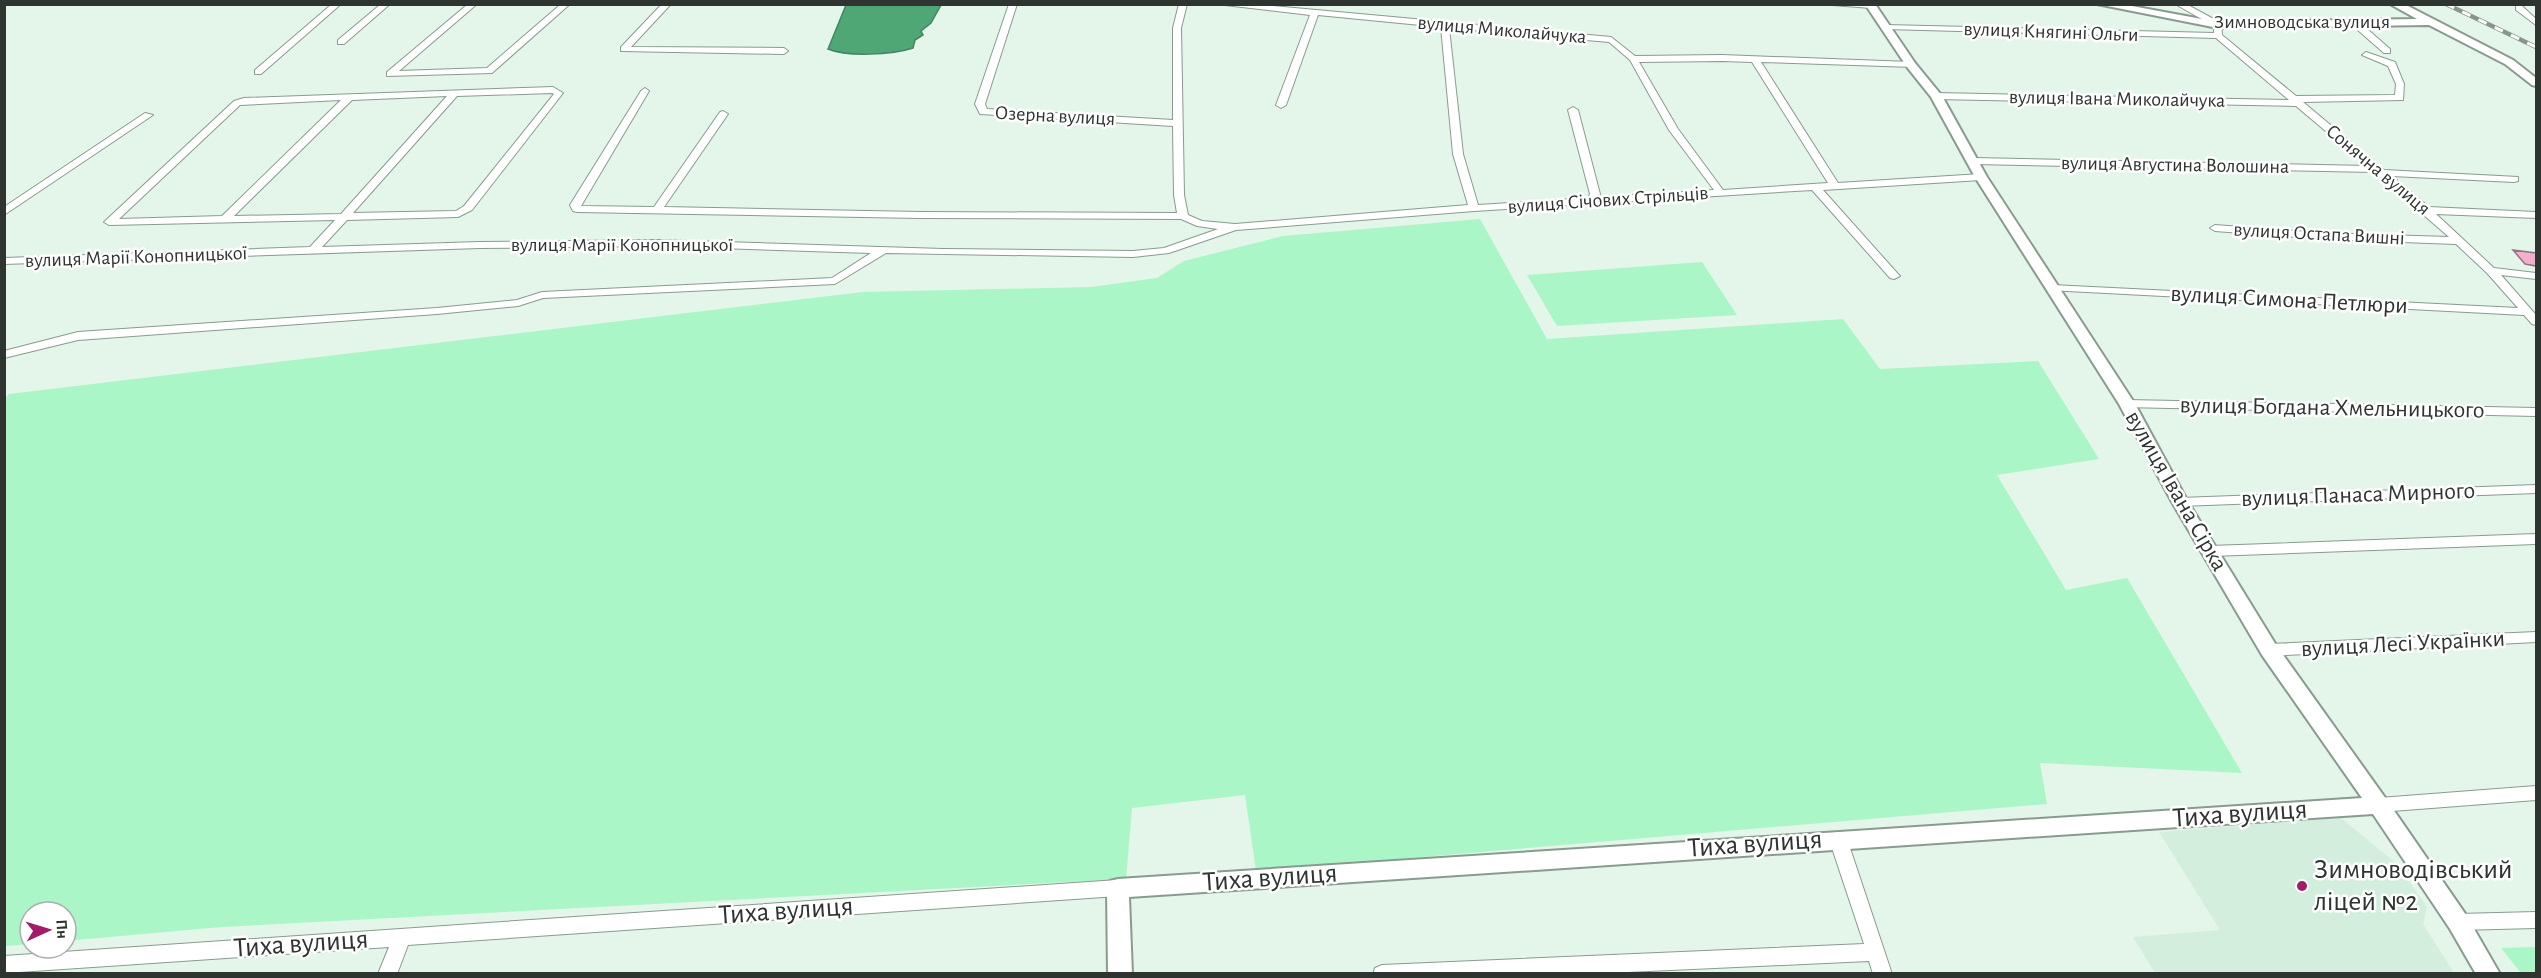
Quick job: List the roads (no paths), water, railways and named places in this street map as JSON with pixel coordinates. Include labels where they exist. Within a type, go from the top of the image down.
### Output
[{"type":"street","points":[[258,72],[338,4]]},
{"type":"street","points":[[341,42],[386,4]]},
{"type":"street","points":[[473,4],[390,74],[489,71],[566,4]]},
{"type":"street","points":[[667,4],[624,49],[784,51]]},
{"type":"street","name":"Озерна вулиця","points":[[1013,4],[980,104],[983,112],[1173,122]]},
{"type":"street","points":[[1182,4],[1177,28],[1173,122],[1183,216]]},
{"type":"street","name":"вулиця Миколайчука","points":[[1220,4],[1600,38],[1611,40],[1633,59]]},
{"type":"street","points":[[1824,4],[1871,5]]},
{"type":"street","name":"Зимноводська вулиця","points":[[2102,4],[2218,31],[2429,20]]},
{"type":"street","name":"Сонячна вулиця","points":[[2179,4],[2207,19],[2296,101],[2426,210],[2491,271],[2536,322]]},
{"type":"street","points":[[2395,4],[2508,62],[2536,83]]},
{"type":"street","name":"вулиця Івана Сірка","points":[[1871,5],[1911,65],[1936,96],[1981,177],[2127,405],[2180,502],[2269,650],[2458,922],[2489,974]]},
{"type":"street","points":[[2519,8],[2536,23]]},
{"type":"street","points":[[1281,105],[1314,14]]},
{"type":"street","points":[[2355,23],[2387,51]]},
{"type":"street","points":[[1445,25],[1458,154],[1474,208]]},
{"type":"street","name":"вулиця Княгині Ольги","points":[[1885,27],[2218,31]]},
{"type":"street","name":"вулиця Івана Миколайчука","points":[[1936,96],[2296,101],[2400,98],[2400,84],[2392,64],[2366,55]]},
{"type":"street","points":[[1633,59],[1755,59],[1911,65]]},
{"type":"street","points":[[1633,59],[1674,130],[1720,192]]},
{"type":"street","points":[[1755,59],[1834,185]]},
{"type":"street","points":[[553,90],[560,93],[465,211],[458,214],[109,222],[237,103],[259,99],[351,96],[553,90]]},
{"type":"street","points":[[645,91],[575,207],[582,210],[1183,216],[1193,222],[1235,227]]},
{"type":"street","points":[[314,250],[455,93]]},
{"type":"street","points":[[224,220],[351,96]]},
{"type":"street","points":[[1573,110],[1595,194],[1591,202]]},
{"type":"street","points":[[657,210],[723,114]]},
{"type":"street","points":[[4,212],[148,115]]},
{"type":"street","name":"вулиця Августина Волошина","points":[[1974,161],[2380,171],[2514,179]]},
{"type":"street","name":"вулиця Січових Стрільців","points":[[1235,227],[1474,208],[1981,177]]},
{"type":"street","points":[[1815,187],[1894,276]]},
{"type":"street","points":[[2426,210],[2536,215]]},
{"type":"street","name":"вулиця Марії Конопницької","points":[[4,261],[314,250],[657,243],[882,251],[1143,253],[1165,251],[1235,227]]},
{"type":"street","name":"вулиця Остапа Вишні","points":[[2215,228],[2321,236],[2460,241]]},
{"type":"street","points":[[4,355],[78,336],[425,312],[518,303],[542,295],[835,281],[882,251]]},
{"type":"street","points":[[2491,271],[2536,276]]},
{"type":"street","name":"вулиця Симона Петлюри","points":[[2052,288],[2527,312]]},
{"type":"street","name":"вулиця Богдана Хмельницького","points":[[2127,405],[2536,412]]},
{"type":"street","name":"вулиця Панаса Мирного","points":[[2180,502],[2536,489]]},
{"type":"street","points":[[2210,551],[2536,539]]},
{"type":"street","name":"вулиця Лесі Українки","points":[[2269,650],[2536,637]]},
{"type":"street","name":"Тиха вулиця","points":[[4,965],[1838,838],[2379,806],[2536,794]]},
{"type":"street","points":[[1838,838],[1883,974]]},
{"type":"street","points":[[1118,888],[1120,974]]},
{"type":"street","points":[[2458,922],[2536,920]]},
{"type":"street","points":[[387,974],[402,937]]},
{"type":"street","points":[[1382,974],[1874,952]]},
{"type":"railway","points":[[2446,4],[2536,47]]},
{"type":"place","name":"Зимноводівський ліцей №2","points":[[2302,886]]}]
